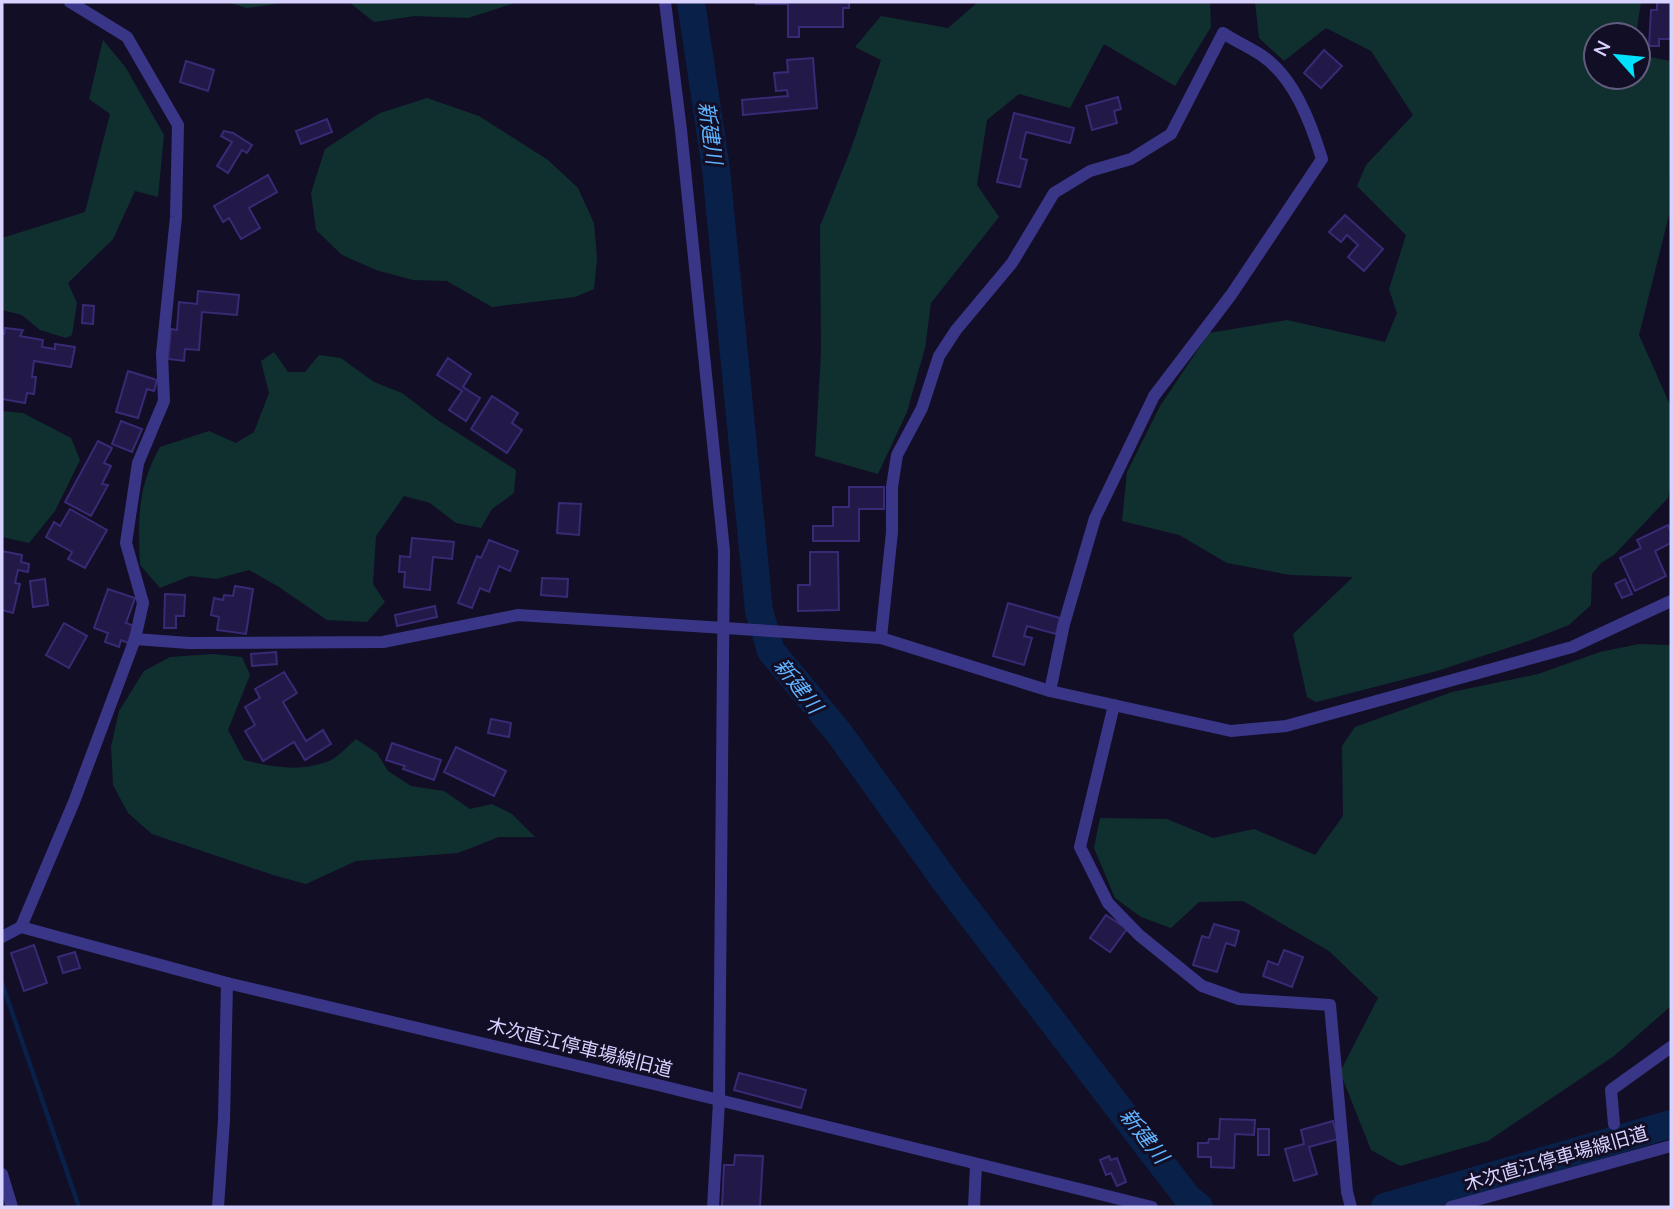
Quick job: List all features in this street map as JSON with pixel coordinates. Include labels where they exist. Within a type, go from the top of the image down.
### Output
[{"type":"street","points":[[2,937],[22,927],[74,802],[135,639],[142,603],[126,543],[138,463],[164,401],[162,354],[176,218],[178,125],[127,37],[70,2]]},
{"type":"street","points":[[665,2],[681,130],[724,551],[719,1102],[713,1207]]},
{"type":"street","points":[[881,638],[892,532],[892,487],[897,455],[922,408],[939,356],[956,330],[1012,263],[1054,192],[1090,171],[1131,159],[1171,134],[1223,33],[1264,57],[1287,82],[1312,126],[1322,159],[1231,295],[1154,396],[1095,518],[1064,624],[1050,691]]},
{"type":"street","points":[[135,639],[188,643],[383,642],[518,615],[800,631],[881,638],[1050,691],[1231,731],[1286,726],[1572,648],[1671,601]]},
{"type":"street","points":[[1114,705],[1080,847],[1108,903],[1139,935],[1202,986],[1239,999],[1330,1005],[1351,1207]]},
{"type":"street","name":"木次直江停車場線旧道","points":[[22,927],[227,983],[645,1082],[1152,1207]]},
{"type":"street","points":[[218,1207],[224,1120],[227,983]]},
{"type":"street","points":[[1614,1124],[1611,1090],[1671,1047]]},
{"type":"street","name":"木次直江停車場線旧道","points":[[1451,1207],[1671,1146]]},
{"type":"street","points":[[974,1207],[976,1165]]},
{"type":"street","points":[[2,1174],[12,1207]]},
{"type":"green space","points":[[227,2],[289,2],[247,8]]},
{"type":"green space","points":[[349,2],[518,2],[468,18],[415,16],[374,22]]},
{"type":"green space","points":[[978,2],[1210,2],[1211,27],[1175,86],[1104,44],[1070,108],[1019,94],[987,120],[977,185],[999,217],[931,303],[925,348],[907,412],[878,474],[815,456],[821,353],[820,226],[851,149],[881,60],[855,47],[881,16],[948,28]]},
{"type":"green space","points":[[1255,2],[1641,2],[1638,21],[1582,21],[1582,91],[1652,91],[1652,58],[1671,61],[1669,215],[1639,335],[1671,407],[1671,480],[1668,498],[1614,555],[1601,563],[1592,574],[1591,605],[1569,625],[1437,671],[1316,702],[1307,697],[1293,634],[1353,577],[1290,575],[1227,563],[1179,535],[1122,521],[1127,472],[1160,406],[1209,333],[1287,320],[1385,342],[1397,313],[1389,289],[1406,235],[1357,186],[1366,165],[1413,115],[1371,51],[1326,28],[1284,61],[1259,38]]},
{"type":"green space","points":[[103,40],[126,68],[164,135],[158,197],[135,191],[113,239],[68,283],[77,303],[72,335],[66,338],[40,330],[22,315],[2,310],[2,238],[85,212],[110,114],[89,99]]},
{"type":"green space","points":[[427,98],[479,116],[548,160],[578,188],[594,223],[597,259],[594,289],[575,297],[492,307],[447,281],[413,280],[376,270],[342,255],[316,230],[311,193],[325,149],[380,113]]},
{"type":"green space","points":[[274,352],[288,372],[305,372],[319,355],[341,358],[374,382],[402,393],[436,419],[516,470],[514,493],[492,509],[481,528],[456,523],[430,503],[404,496],[376,536],[373,584],[385,602],[367,622],[327,620],[249,570],[216,579],[190,576],[160,588],[140,565],[139,533],[143,490],[160,447],[209,431],[236,443],[254,432],[269,393],[261,361]]},
{"type":"green space","points":[[2,411],[23,413],[71,438],[80,460],[55,511],[29,543],[2,537]]},
{"type":"green space","points":[[1639,644],[1671,645],[1671,1006],[1614,1056],[1488,1141],[1400,1166],[1371,1150],[1340,1072],[1378,998],[1329,951],[1243,901],[1199,902],[1171,928],[1141,917],[1115,898],[1094,848],[1100,818],[1167,819],[1213,838],[1254,829],[1315,855],[1343,816],[1342,746],[1355,727],[1452,692],[1538,674],[1600,652]]},
{"type":"green space","points":[[213,654],[242,657],[250,675],[228,730],[244,760],[276,767],[310,766],[331,760],[356,739],[377,753],[388,771],[411,786],[444,791],[470,809],[492,804],[512,814],[535,837],[499,837],[458,853],[356,861],[306,884],[152,834],[128,813],[113,785],[111,747],[119,711],[144,671],[170,657]]},
{"type":"building","points":[[756,2],[849,2],[849,8],[843,8],[843,27],[799,27],[799,37],[788,37],[788,4]]},
{"type":"building","points":[[1657,2],[1671,2],[1671,39],[1659,39],[1659,46],[1652,46],[1651,10],[1657,10]]},
{"type":"building","points":[[1324,50],[1342,66],[1321,88],[1304,73]]},
{"type":"building","points":[[813,58],[817,108],[743,115],[742,100],[788,96],[787,90],[776,91],[774,73],[788,72],[787,60]]},
{"type":"building","points":[[186,61],[214,70],[208,91],[180,82]]},
{"type":"building","points":[[1118,97],[1121,109],[1114,111],[1117,123],[1092,130],[1086,106]]},
{"type":"building","points":[[1014,113],[1074,128],[1070,143],[1026,132],[1020,158],[1027,160],[1020,187],[997,182]]},
{"type":"building","points":[[327,119],[332,132],[301,144],[296,131]]},
{"type":"building","points":[[224,131],[233,133],[252,145],[247,153],[242,150],[228,173],[217,166],[232,142],[221,136]]},
{"type":"building","points":[[268,175],[277,192],[249,208],[260,228],[241,239],[229,218],[223,222],[214,206]]},
{"type":"building","points":[[1345,215],[1383,249],[1364,271],[1348,257],[1358,245],[1347,235],[1341,242],[1329,232]]},
{"type":"building","points":[[198,291],[239,295],[237,315],[202,312],[199,350],[185,349],[184,361],[168,359],[171,329],[177,330],[179,302],[197,304]]},
{"type":"building","points":[[83,305],[94,306],[93,324],[82,323]]},
{"type":"building","points":[[5,328],[23,330],[20,336],[43,340],[42,347],[55,349],[55,344],[75,347],[71,367],[34,361],[34,394],[27,393],[25,403],[2,399],[2,334]]},
{"type":"building","points":[[448,358],[471,374],[463,387],[480,398],[466,421],[449,410],[462,391],[437,375]]},
{"type":"building","points":[[128,371],[157,380],[154,391],[147,389],[138,418],[116,412]]},
{"type":"building","points":[[492,396],[518,413],[512,423],[522,430],[507,453],[471,429]]},
{"type":"building","points":[[121,421],[142,429],[132,452],[112,444]]},
{"type":"building","points":[[98,441],[112,448],[104,463],[111,466],[102,484],[108,485],[91,516],[65,502]]},
{"type":"building","points":[[849,487],[884,487],[884,509],[859,509],[859,541],[813,541],[813,526],[833,526],[833,507],[849,507]]},
{"type":"building","points":[[559,503],[581,504],[579,535],[557,533]]},
{"type":"building","points":[[70,509],[107,530],[85,568],[68,559],[72,552],[46,537],[54,522],[60,526]]},
{"type":"building","points":[[1668,525],[1671,543],[1655,551],[1666,576],[1635,591],[1620,558],[1641,548],[1637,540]]},
{"type":"building","points":[[412,538],[454,542],[452,559],[433,557],[430,590],[404,587],[405,572],[399,572],[400,556],[410,557]]},
{"type":"building","points":[[489,540],[518,551],[510,571],[499,566],[489,592],[480,588],[472,608],[458,603],[477,556],[481,558]]},
{"type":"building","points":[[2,551],[22,555],[21,562],[29,564],[28,572],[18,570],[15,583],[20,584],[13,613],[2,610]]},
{"type":"building","points":[[810,552],[838,552],[839,610],[798,611],[798,585],[810,585]]},
{"type":"building","points":[[542,578],[568,579],[567,597],[541,595]]},
{"type":"building","points":[[45,579],[48,605],[33,607],[30,581]]},
{"type":"building","points":[[1625,579],[1632,594],[1622,598],[1615,584]]},
{"type":"building","points":[[235,586],[253,589],[246,634],[217,630],[219,617],[211,615],[214,598],[223,600],[224,595],[233,596]]},
{"type":"building","points":[[108,589],[135,598],[126,623],[134,626],[128,643],[121,640],[119,647],[105,642],[108,633],[94,628]]},
{"type":"building","points":[[165,594],[185,595],[184,616],[176,616],[176,628],[164,628]]},
{"type":"building","points":[[1008,603],[1060,618],[1056,634],[1027,626],[1024,636],[1032,638],[1024,665],[993,656]]},
{"type":"building","points":[[435,606],[437,617],[397,626],[395,615]]},
{"type":"building","points":[[64,623],[87,636],[69,668],[46,655]]},
{"type":"building","points":[[276,652],[277,664],[252,666],[251,654]]},
{"type":"building","points":[[284,672],[297,693],[283,702],[306,741],[323,730],[331,744],[305,760],[294,742],[263,761],[245,731],[255,725],[245,707],[260,698],[255,689]]},
{"type":"building","points":[[491,719],[511,723],[509,737],[488,733]]},
{"type":"building","points":[[392,743],[441,760],[434,780],[386,760]]},
{"type":"building","points":[[456,747],[506,771],[494,796],[444,772]]},
{"type":"building","points":[[1106,915],[1127,929],[1110,952],[1090,938]]},
{"type":"building","points":[[1214,924],[1239,931],[1235,946],[1226,943],[1217,972],[1193,965],[1202,936],[1209,938]]},
{"type":"building","points":[[34,945],[47,983],[24,991],[11,953]]},
{"type":"building","points":[[1284,950],[1303,957],[1292,987],[1263,976],[1268,961],[1278,965]]},
{"type":"building","points":[[75,952],[80,968],[63,973],[58,957]]},
{"type":"building","points":[[739,1073],[806,1090],[801,1108],[734,1090]]},
{"type":"building","points":[[1220,1119],[1255,1120],[1254,1135],[1235,1134],[1234,1168],[1211,1167],[1211,1157],[1198,1157],[1198,1143],[1219,1139]]},
{"type":"building","points":[[1333,1121],[1338,1139],[1309,1147],[1317,1174],[1294,1181],[1285,1149],[1304,1144],[1301,1130]]},
{"type":"building","points":[[1258,1129],[1269,1129],[1269,1155],[1258,1155]]},
{"type":"building","points":[[735,1155],[763,1156],[760,1207],[722,1207],[724,1165],[734,1165]]},
{"type":"building","points":[[1109,1156],[1111,1160],[1117,1158],[1126,1182],[1117,1186],[1111,1173],[1106,1175],[1100,1160]]},
{"type":"waterway","name":"新建川","points":[[691,2],[716,169],[759,611],[771,651],[839,733],[948,885],[1187,1197],[1199,1207]]},
{"type":"waterway","points":[[2,983],[79,1207]]},
{"type":"waterway","name":"新建川","points":[[1385,1207],[1671,1124]]}]
